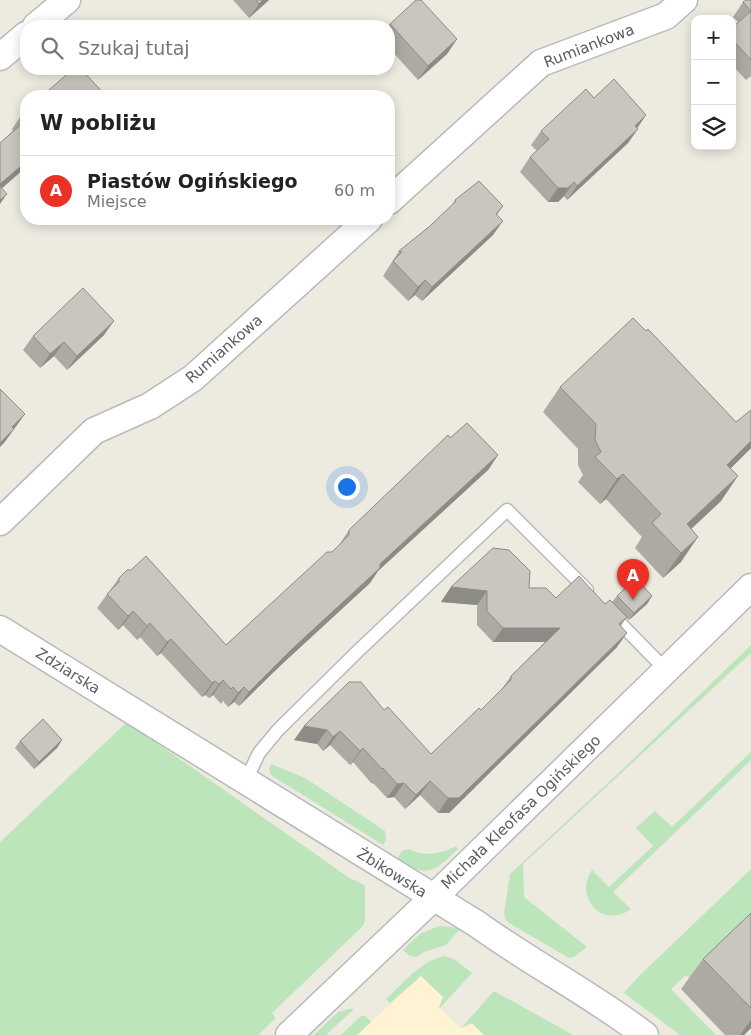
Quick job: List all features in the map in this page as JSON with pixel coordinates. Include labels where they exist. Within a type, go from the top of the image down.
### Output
[{"type":"street","points":[[43,20],[67,0]]},
{"type":"street","name":"Rumiankowa","points":[[395,196],[540,63],[666,16],[684,0]]},
{"type":"street","points":[[0,57],[20,40]]},
{"type":"street","name":"Rumiankowa","points":[[0,522],[94,431],[150,406],[193,378],[362,225]]},
{"type":"street","name":"Michała Kleofasa Ogińskiego","points":[[289,1035],[433,898],[751,587]]},
{"type":"street","name":"Zdziarska","points":[[0,629],[136,713]]},
{"type":"street","name":"Żbikowska","points":[[136,713],[456,911],[511,949],[593,999],[645,1035]]},
{"type":"lane","points":[[246,780],[260,753],[278,730],[508,510],[666,670]]},
{"type":"shaded area","points":[[421,976],[443,997],[439,1008],[461,1028],[472,1023],[484,1035],[357,1035]]},
{"type":"green space","points":[[751,645],[751,653],[523,864],[524,897],[587,947],[574,957],[569,958],[509,923],[505,919],[504,913],[510,874],[626,766]]},
{"type":"green space","points":[[127,722],[351,879],[365,886],[365,921],[363,926],[272,1013],[276,1018],[258,1035],[0,1035],[0,842]]},
{"type":"green space","points":[[751,752],[751,760],[613,892],[631,909],[621,914],[610,916],[594,908],[586,890],[587,880],[592,870],[609,887],[653,846],[636,828],[655,811],[672,827]]},
{"type":"green space","points":[[271,764],[305,778],[385,831],[386,840],[383,845],[271,775],[269,769]]},
{"type":"green space","points":[[456,846],[458,849],[450,857],[436,868],[430,870],[416,869],[397,859],[402,851],[409,849],[420,853],[432,854]]},
{"type":"green space","points":[[751,869],[751,913],[691,979],[686,975],[671,989],[716,1035],[680,1035],[624,993],[637,978]]},
{"type":"green space","points":[[439,926],[460,929],[446,945],[424,952],[416,957],[410,956],[403,950],[420,934]]},
{"type":"green space","points":[[444,956],[454,959],[472,973],[440,1008],[443,997],[421,976],[390,1003],[386,999],[420,968]]},
{"type":"green space","points":[[494,991],[573,1035],[484,1035],[472,1023],[461,1028]]},
{"type":"green space","points":[[354,1009],[326,1035],[314,1035],[338,1012]]},
{"type":"green space","points":[[361,1016],[366,1016],[371,1022],[357,1035],[341,1035]]},
{"type":"building","points":[[416,0],[421,0],[457,39],[428,66],[395,30],[394,20]]},
{"type":"building","points":[[751,0],[751,11],[743,2]]},
{"type":"building","points":[[751,11],[751,60],[736,43],[736,24]]},
{"type":"building","points":[[66,75],[87,75],[100,90],[49,90]]},
{"type":"building","points":[[614,79],[646,115],[635,126],[638,129],[577,186],[574,182],[568,188],[558,188],[530,157],[549,139],[541,131],[586,89],[594,98]]},
{"type":"building","points":[[20,125],[20,167],[0,184],[0,143]]},
{"type":"building","points":[[479,181],[503,206],[496,214],[503,221],[432,287],[425,280],[418,287],[393,261],[402,252],[399,251],[430,226],[455,200]]},
{"type":"building","points":[[0,186],[7,194],[0,200]]},
{"type":"building","points":[[83,288],[114,321],[77,356],[64,342],[50,354],[33,336]]},
{"type":"building","points":[[633,318],[646,331],[648,329],[736,422],[751,410],[751,441],[727,465],[738,476],[687,524],[698,537],[681,553],[652,523],[661,514],[623,474],[617,479],[595,457],[601,452],[595,440],[596,424],[560,387]]},
{"type":"building","points":[[0,389],[25,414],[0,443]]},
{"type":"building","points":[[467,423],[498,455],[380,564],[380,568],[291,650],[249,692],[244,687],[238,693],[233,687],[231,689],[223,680],[219,684],[215,681],[212,683],[171,639],[167,642],[150,623],[147,626],[133,611],[128,616],[107,594],[119,582],[119,578],[127,570],[131,570],[146,556],[226,645],[327,552],[332,552],[349,535],[349,530],[448,435],[450,438]]},
{"type":"building","points":[[493,548],[509,550],[530,571],[529,588],[546,588],[556,598],[579,576],[605,604],[610,600],[627,617],[619,624],[627,633],[459,798],[448,798],[430,781],[416,795],[404,783],[397,784],[363,748],[360,751],[340,731],[333,737],[327,730],[304,726],[349,682],[361,682],[384,710],[388,707],[431,754],[479,708],[481,710],[511,680],[511,676],[560,628],[503,628],[487,611],[487,591],[451,587]]},
{"type":"building","points":[[636,578],[652,596],[634,613],[617,596]]},
{"type":"building","points":[[43,719],[62,740],[39,762],[20,741]]},
{"type":"building","points":[[751,913],[751,1008],[703,959]]},
{"type":"place","name":"Piastów Ogińskiego","points":[[633,600]]}]
